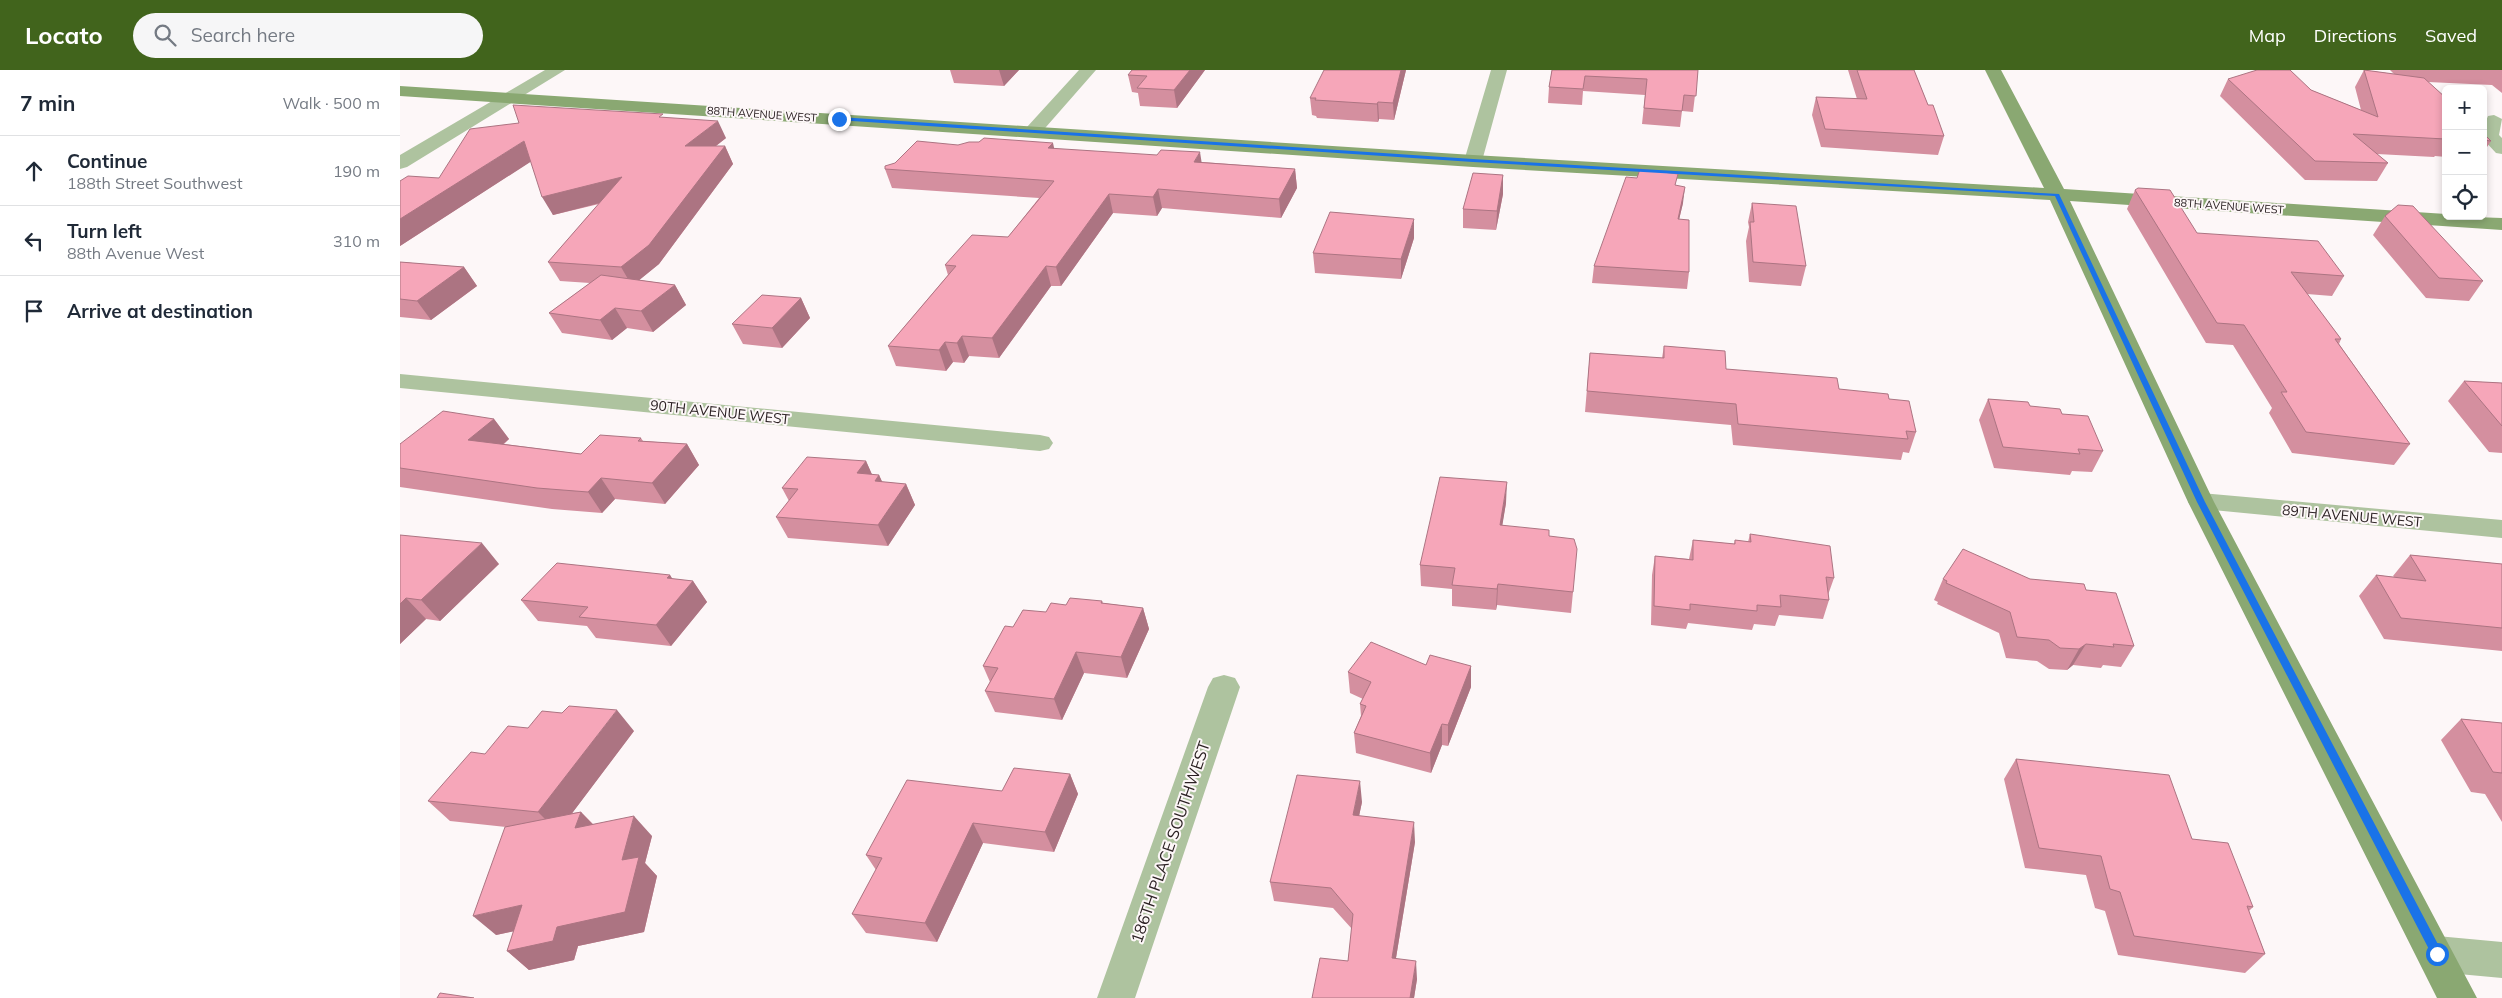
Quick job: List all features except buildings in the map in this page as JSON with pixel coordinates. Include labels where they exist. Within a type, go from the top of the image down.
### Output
[{"type":"street","points":[[400,163],[558,70]]},
{"type":"street","points":[[1034,131],[1088,70]]},
{"type":"street","points":[[1473,161],[1499,70]]},
{"type":"street","points":[[1993,70],[2057,195],[2201,502],[2437,954],[2458,998]]},
{"type":"street","name":"88TH AVENUE WEST","points":[[400,91],[1473,161],[2057,195],[2502,224]]},
{"type":"street","points":[[2494,120],[2490,136],[2502,149]]},
{"type":"street","name":"90TH AVENUE WEST","points":[[400,381],[1040,443]]},
{"type":"street","name":"89TH AVENUE WEST","points":[[2201,502],[2502,529]]},
{"type":"street","name":"186TH PLACE SOUTHWEST","points":[[1116,998],[1224,686]]},
{"type":"street","points":[[2437,954],[2502,960]]},
{"type":"route","points":[[839,119],[1473,161],[2057,195],[2201,502],[2437,954]]}]
